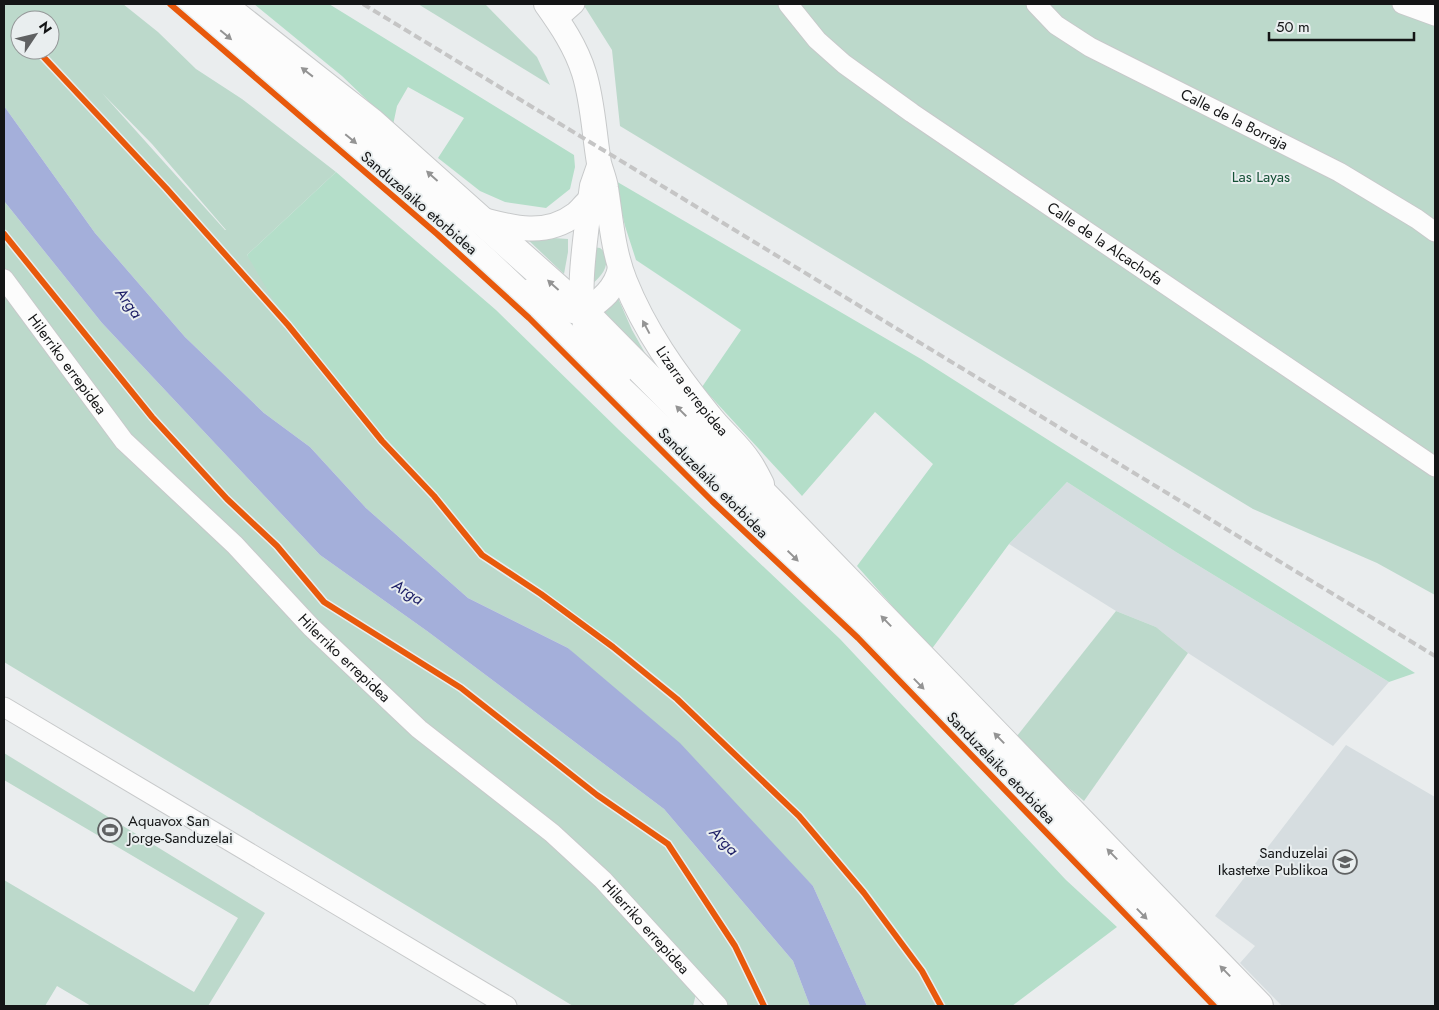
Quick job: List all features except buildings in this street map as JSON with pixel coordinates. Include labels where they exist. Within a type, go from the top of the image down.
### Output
[{"type":"main road","name":"Sanduzelaiko etorbidea","points":[[189,4],[358,145],[532,306],[767,515],[1259,1006]]},
{"type":"main road","name":"Sanduzelaiko etorbidea","points":[[222,4],[371,122],[584,312],[767,515],[836,599],[1231,1006]]},
{"type":"street","points":[[552,12],[575,4]]},
{"type":"street","name":"Calle de la Alcachofa","points":[[788,4],[817,40],[844,64],[912,113],[1435,467]]},
{"type":"street","name":"Calle de la Borraja","points":[[1036,4],[1056,25],[1090,47],[1339,172],[1435,232]]},
{"type":"street","points":[[1402,4],[1435,16]]},
{"type":"street","name":"Lizarra errepidea","points":[[552,12],[570,40],[584,72],[590,96],[599,164],[606,186],[609,217],[618,258],[643,321],[664,356],[710,416],[748,460],[767,515]]},
{"type":"street","name":"Lizarra errepidea","points":[[584,312],[582,293],[586,234],[592,186],[599,164]]},
{"type":"street","points":[[385,170],[434,202],[551,309],[584,312],[603,299],[618,278],[618,258],[603,241],[586,234],[553,227],[512,228],[479,218]]},
{"type":"street","points":[[553,227],[576,214],[590,200]]},
{"type":"street","name":"Hilerriko errepidea","points":[[4,279],[124,441],[235,545],[311,627],[419,729],[552,834],[603,880],[718,1006]]},
{"type":"street","points":[[4,707],[507,1006]]},
{"type":"shaded area","points":[[1067,482],[1176,552],[1389,682],[1333,746],[1188,653],[1156,627],[1116,611],[1009,544]]},
{"type":"shaded area","name":"Sanduzelai Ikastetxe Publikoa","points":[[1346,745],[1435,797],[1435,1006],[1282,1006],[1240,963],[1255,946],[1215,916]]},
{"type":"green space","points":[[4,4],[123,4],[158,32],[196,69],[242,99],[336,172],[247,255],[434,496],[541,594],[677,699],[799,816],[922,971],[940,1006],[867,1006],[813,886],[568,648],[468,598],[366,508],[310,447],[264,413],[185,337],[95,233],[4,106]],"holes":[[[102,93],[152,144],[226,230]]]},
{"type":"green space","points":[[254,4],[329,4],[574,155],[575,167],[570,189],[546,208],[505,202],[480,191],[438,158],[464,118],[408,87],[397,106],[393,125],[342,76]]},
{"type":"green space","points":[[418,4],[485,4],[537,57],[550,85]]},
{"type":"green space","name":"Las Layas","points":[[583,4],[1435,4],[1435,595],[1377,563],[1253,509],[620,126],[612,50]]},
{"type":"green space","points":[[336,172],[496,310],[619,430],[840,639],[1066,880],[1117,927],[1012,1006],[940,1006],[922,971],[799,816],[677,699],[466,536],[288,325],[247,255]]},
{"type":"green space","points":[[614,180],[921,359],[1415,673],[1389,682],[1176,552],[1067,482],[1009,544],[931,650],[857,566],[933,464],[875,412],[802,496],[702,387],[741,330],[636,260],[625,226]]},
{"type":"green space","points":[[4,201],[102,323],[320,555],[427,631],[664,809],[793,961],[810,1006],[723,1006],[696,994],[693,1006],[573,1006],[4,662]]},
{"type":"green space","points":[[524,236],[568,239],[564,274]]},
{"type":"green space","points":[[593,247],[600,248],[606,253],[607,259],[605,269],[600,277],[588,288]]},
{"type":"green space","points":[[618,298],[632,330],[649,360],[603,312]]},
{"type":"green space","points":[[1116,611],[1156,627],[1188,653],[1084,801],[1013,741]]},
{"type":"green space","name":"Aquavox San Jorge-Sanduzelai","points":[[4,753],[265,913],[208,1006],[91,1006],[57,986],[45,1006],[4,1006],[4,880],[194,992],[238,918],[4,780]]},
{"type":"water","name":"Arga","points":[[4,106],[95,233],[185,337],[264,413],[310,447],[366,508],[468,598],[568,648],[680,743],[813,886],[867,1006],[810,1006],[793,961],[664,809],[427,631],[320,555],[102,323],[4,201]]},
{"type":"railway","points":[[363,4],[1435,656]]},
{"type":"cycle path","points":[[170,4],[437,234],[529,318],[712,501],[858,638],[1214,1006]]},
{"type":"cycle path","points":[[46,60],[166,188],[288,325],[382,441],[434,496],[482,555],[541,594],[613,647],[677,699],[799,816],[864,893],[922,971],[941,1006]]},
{"type":"cycle path","points":[[4,234],[152,417],[227,499],[277,546],[324,602],[461,688],[597,795],[668,844],[735,946],[764,1006]]},
{"type":"place","name":"Aquavox San Jorge-Sanduzelai","points":[[110,830]]},
{"type":"place","name":"Sanduzelai Ikastetxe Publikoa","points":[[1345,862]]}]
